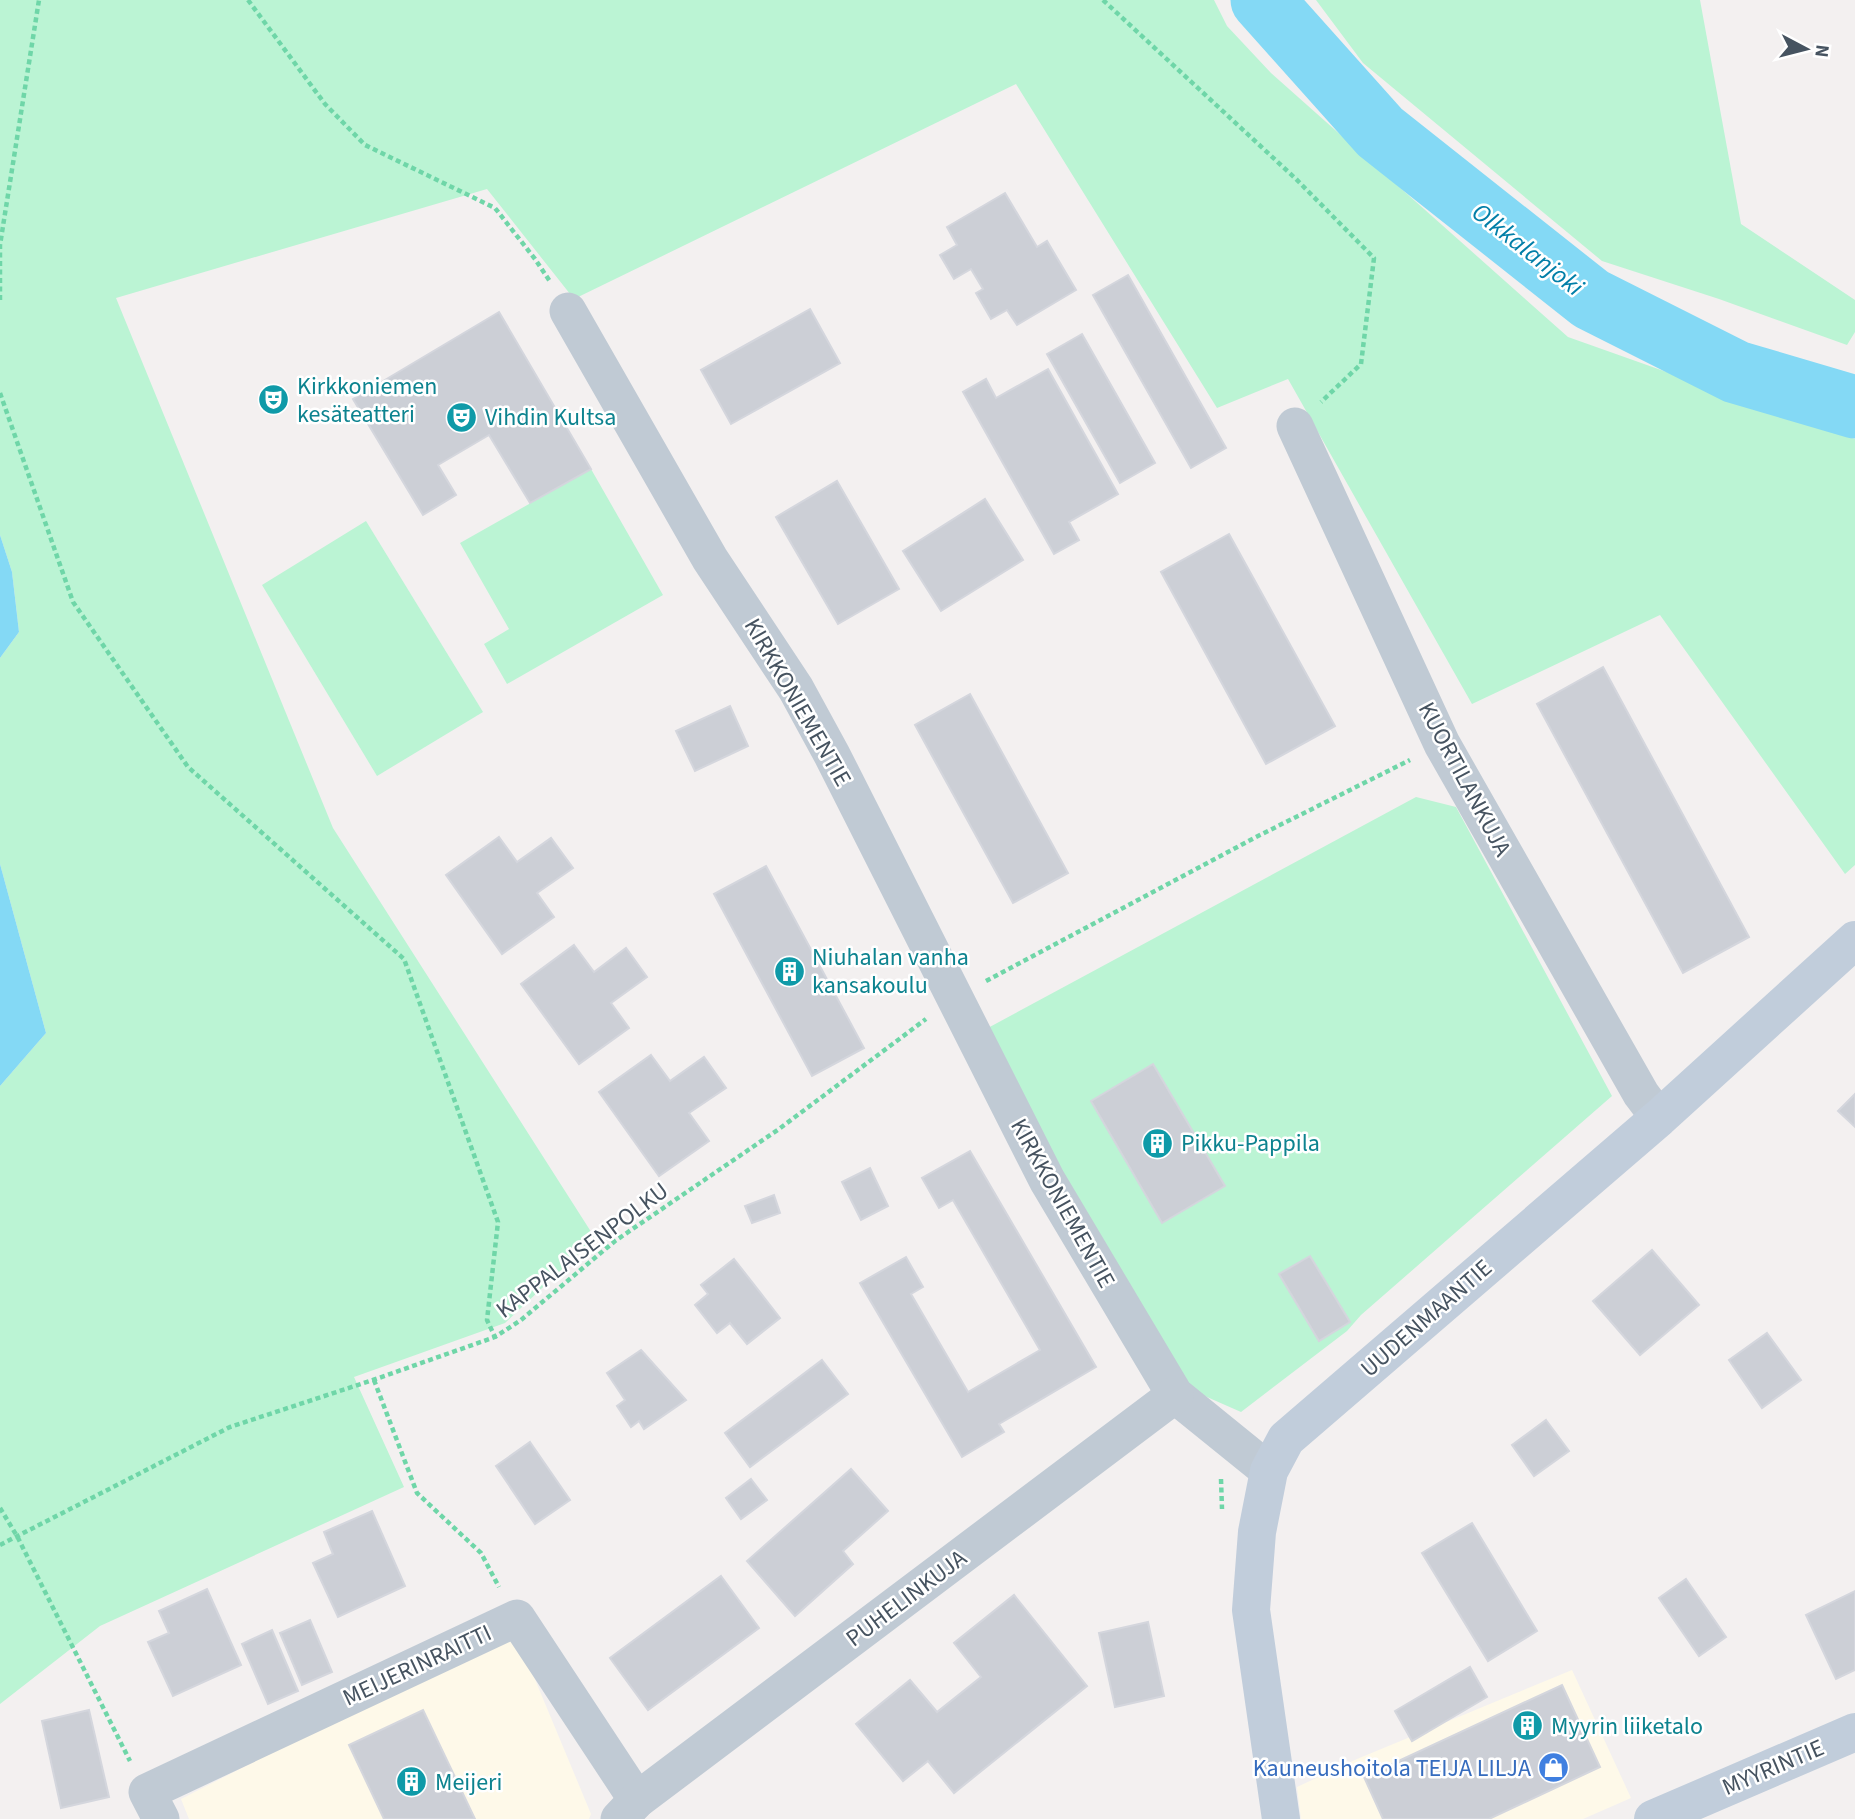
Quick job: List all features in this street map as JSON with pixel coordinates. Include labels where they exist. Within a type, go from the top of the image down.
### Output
[{"type":"street","name":"KIRKKONIEMENTIE","points":[[568,311],[710,559],[796,689],[1047,1180],[1175,1395],[1269,1471]]},
{"type":"street","name":"KUORTILANKUJA","points":[[1295,426],[1443,744],[1641,1094],[1658,1118]]},
{"type":"street","name":"UUDENMAANTIE","points":[[1281,1819],[1251,1610],[1257,1532],[1269,1471],[1286,1439],[1658,1118],[1855,940]]},
{"type":"street","name":"PUHELINKUJA","points":[[628,1810],[1175,1395]]},
{"type":"street","name":"MEIJERINRAITTI","points":[[154,1805],[517,1618],[628,1810]]},
{"type":"street","name":"MYYRINTIE","points":[[1653,1819],[1855,1732]]},
{"type":"path","points":[[0,300],[0,245],[39,0]]},
{"type":"path","points":[[248,0],[325,104],[365,145],[495,208],[535,259],[568,311]]},
{"type":"path","points":[[1103,0],[1296,179],[1374,258],[1361,364],[1295,426]]},
{"type":"path","points":[[0,393],[73,602],[188,767],[404,960],[498,1222],[487,1320],[495,1336]]},
{"type":"path","name":"KAPPALAISENPOLKU","points":[[0,1545],[230,1427],[495,1336],[521,1320],[615,1241],[779,1129],[955,997],[1256,837],[1443,744]]},
{"type":"path","points":[[373,1380],[417,1493],[481,1553],[517,1618]]},
{"type":"path","points":[[0,1508],[17,1536],[154,1805]]},
{"type":"shaded area","points":[[514,1629],[591,1814],[589,1819],[189,1819],[181,1799]]},
{"type":"shaded area","points":[[1572,1670],[1631,1798],[1583,1819],[1301,1819],[1297,1787],[1357,1759]]},
{"type":"green space","points":[[0,0],[1214,0],[1227,26],[1271,73],[1568,337],[1855,439],[1855,865],[1845,874],[1660,615],[1472,704],[1288,379],[1217,408],[1016,84],[574,299],[487,189],[116,298],[333,828],[595,1238],[505,1323],[354,1377],[404,1487],[100,1626],[0,1704],[0,1086],[46,1033],[0,864],[0,658],[19,632],[12,572],[0,535]]},
{"type":"green space","points":[[1316,0],[1700,0],[1741,224],[1855,300],[1855,332],[1847,345],[1602,261],[1363,63]]},
{"type":"green space","points":[[591,469],[663,595],[507,684],[484,644],[509,629],[460,543]]},
{"type":"green space","points":[[366,521],[483,712],[377,776],[262,585]]},
{"type":"green space","points":[[1416,797],[1456,807],[1612,1096],[1361,1315],[1347,1331],[1241,1412],[1182,1386],[1054,1173],[986,1029]]},
{"type":"water","points":[[0,535],[12,572],[19,632],[0,658]]},
{"type":"water","points":[[0,864],[46,1033],[0,1086]]},
{"type":"building","points":[[1005,193],[1037,247],[1047,241],[1076,290],[1017,325],[1007,310],[991,319],[976,293],[983,289],[971,269],[954,279],[940,255],[957,245],[947,227]]},
{"type":"building","points":[[1128,275],[1226,448],[1191,468],[1093,295]]},
{"type":"building","points":[[810,309],[840,363],[731,424],[701,370]]},
{"type":"building","name":"Vihdin Kultsa","points":[[499,312],[591,469],[530,503],[489,435],[438,465],[456,495],[423,515],[353,399]]},
{"type":"building","points":[[1082,334],[1155,463],[1120,483],[1047,354]]},
{"type":"building","points":[[1048,369],[1118,494],[1069,522],[1079,540],[1054,554],[963,392],[986,379],[996,398]]},
{"type":"building","points":[[837,481],[899,589],[838,624],[776,517]]},
{"type":"building","points":[[985,499],[1023,560],[941,611],[903,551]]},
{"type":"building","points":[[1229,534],[1335,726],[1266,764],[1161,572]]},
{"type":"building","points":[[1603,667],[1749,937],[1683,973],[1537,704]]},
{"type":"building","points":[[970,694],[1068,873],[1013,903],[915,725]]},
{"type":"building","points":[[730,706],[748,746],[695,771],[676,731]]},
{"type":"building","points":[[499,837],[517,862],[551,838],[573,868],[537,893],[554,917],[502,954],[446,875]]},
{"type":"building","name":"Niuhalan vanha kansakoulu","points":[[766,866],[864,1048],[812,1076],[714,894]]},
{"type":"building","points":[[574,945],[594,972],[626,948],[647,977],[611,1003],[629,1028],[579,1064],[521,984]]},
{"type":"building","points":[[651,1055],[670,1081],[704,1057],[726,1088],[689,1113],[709,1141],[659,1176],[599,1092]]},
{"type":"building","name":"Pikku-Pappila","points":[[1153,1064],[1225,1186],[1162,1223],[1091,1101]]},
{"type":"building","points":[[1855,1094],[1855,1127],[1838,1111]]},
{"type":"building","points":[[970,1151],[1096,1367],[999,1424],[1004,1432],[962,1457],[860,1283],[906,1257],[923,1287],[911,1294],[968,1392],[1040,1350],[953,1200],[939,1208],[922,1178]]},
{"type":"building","points":[[870,1168],[888,1206],[861,1220],[842,1182]]},
{"type":"building","points":[[774,1195],[780,1213],[752,1223],[745,1206]]},
{"type":"building","points":[[1652,1250],[1699,1305],[1640,1355],[1593,1301]]},
{"type":"building","points":[[1310,1256],[1350,1322],[1319,1341],[1279,1274]]},
{"type":"building","points":[[734,1259],[780,1318],[747,1344],[730,1323],[717,1333],[695,1305],[708,1294],[701,1285]]},
{"type":"building","points":[[1767,1333],[1801,1380],[1762,1408],[1729,1360]]},
{"type":"building","points":[[641,1350],[686,1400],[644,1429],[639,1421],[631,1427],[617,1406],[625,1400],[607,1373]]},
{"type":"building","points":[[822,1360],[848,1394],[750,1467],[725,1433]]},
{"type":"building","points":[[1546,1420],[1569,1451],[1534,1476],[1512,1445]]},
{"type":"building","points":[[530,1442],[570,1500],[535,1524],[496,1466]]},
{"type":"building","points":[[851,1469],[888,1511],[843,1551],[853,1564],[795,1616],[747,1561]]},
{"type":"building","points":[[751,1479],[767,1500],[741,1519],[726,1498]]},
{"type":"building","points":[[372,1511],[405,1586],[338,1617],[313,1563],[333,1554],[324,1532]]},
{"type":"building","points":[[1472,1523],[1537,1631],[1488,1661],[1422,1553]]},
{"type":"building","points":[[721,1576],[759,1628],[648,1710],[610,1658]]},
{"type":"building","points":[[1686,1579],[1726,1637],[1699,1656],[1659,1598]]},
{"type":"building","points":[[207,1589],[241,1665],[173,1696],[148,1642],[169,1633],[159,1611]]},
{"type":"building","points":[[1855,1591],[1855,1670],[1836,1679],[1806,1615]]},
{"type":"building","points":[[1014,1595],[1087,1686],[954,1793],[928,1761],[903,1781],[856,1724],[910,1680],[937,1712],[981,1677],[954,1643]]},
{"type":"building","points":[[310,1620],[332,1672],[302,1685],[280,1633]]},
{"type":"building","points":[[1148,1622],[1164,1696],[1115,1707],[1099,1633]]},
{"type":"building","points":[[272,1630],[298,1691],[268,1704],[242,1644]]},
{"type":"building","points":[[1470,1667],[1487,1697],[1412,1741],[1395,1711]]},
{"type":"building","name":"Myyrin liiketalo","points":[[1562,1685],[1600,1767],[1489,1819],[1383,1819],[1364,1777]]},
{"type":"building","points":[[89,1710],[109,1797],[61,1808],[42,1721]]},
{"type":"building","name":"Meijeri","points":[[423,1710],[475,1819],[384,1819],[349,1745]]},
{"type":"waterway","name":"Olkkalanjoki","points":[[1262,0],[1380,132],[1591,299],[1736,372],[1855,407]]},
{"type":"place","name":"Kirkkoniemen kesäteatteri","points":[[274,400]]},
{"type":"place","name":"Vihdin Kultsa","points":[[462,417]]},
{"type":"place","name":"Niuhalan vanha kansakoulu","points":[[789,971]]},
{"type":"place","name":"Pikku-Pappila","points":[[1158,1143]]},
{"type":"place","name":"Myyrin liiketalo","points":[[1528,1726]]},
{"type":"place","name":"Kauneushoitola TEIJA LILJA","points":[[1554,1768]]},
{"type":"place","name":"Meijeri","points":[[412,1782]]}]
